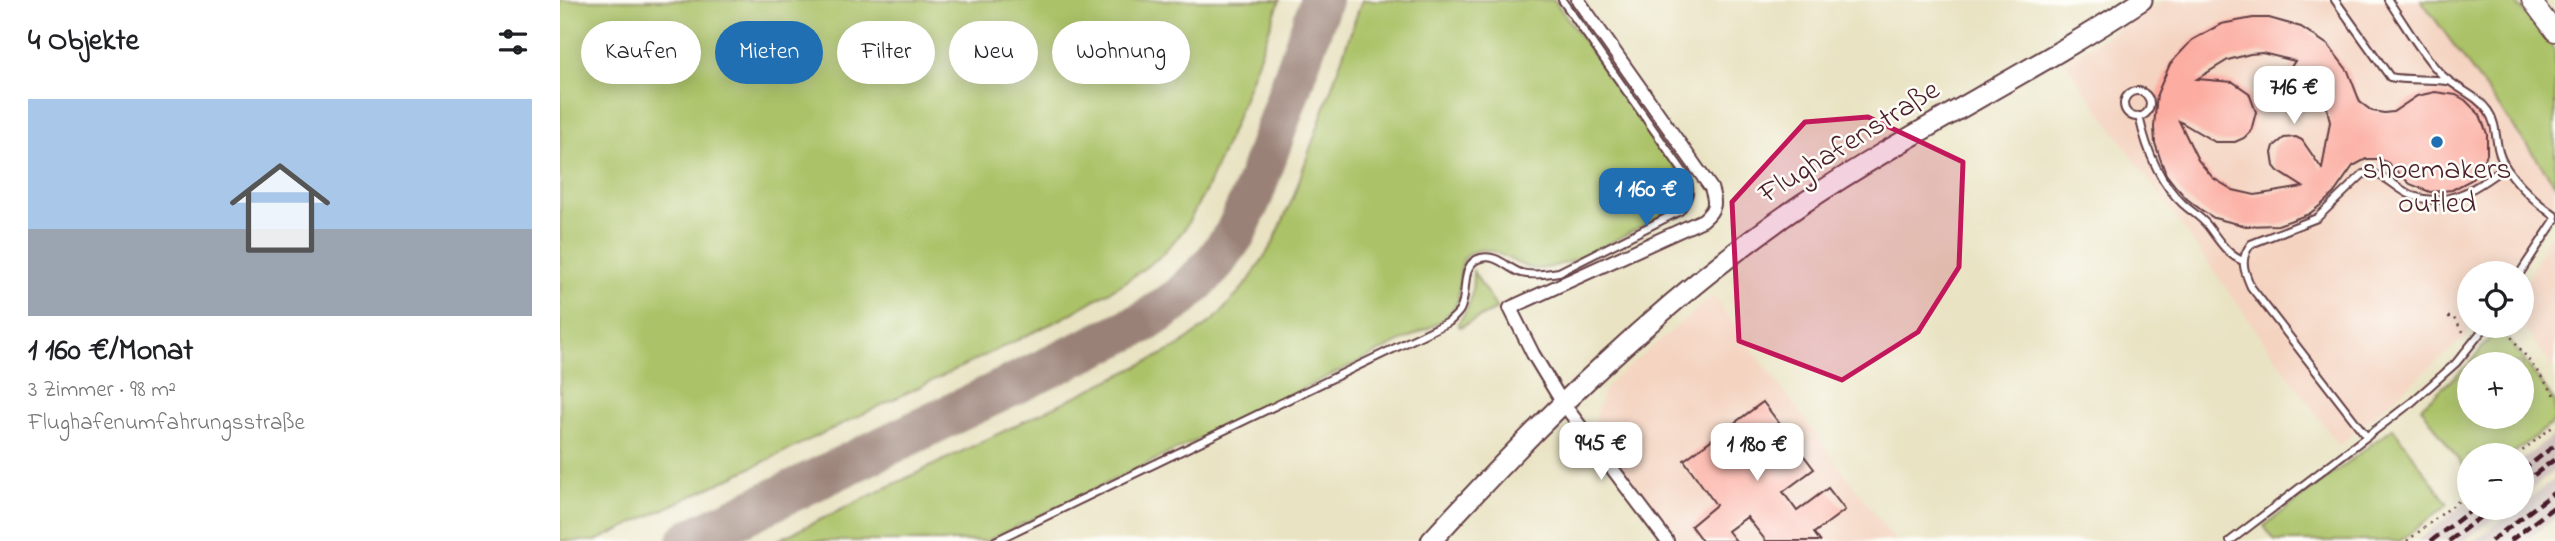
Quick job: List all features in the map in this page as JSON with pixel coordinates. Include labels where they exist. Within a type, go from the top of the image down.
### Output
[{"type":"main road","name":"Flughafenstraße","points":[[1431,541],[1562,402],[1716,269],[1800,206],[1879,155],[2047,59],[2142,0]]},
{"type":"main road","points":[[2531,0],[2555,32]]},
{"type":"street","points":[[1578,0],[1711,188],[1716,203],[1713,212],[1703,220],[1510,308],[1533,354],[1562,402],[1667,541]]},
{"type":"lane","points":[[995,541],[1450,322],[1461,309],[1467,268],[1475,260],[1493,258],[1522,273],[1559,272],[1680,211],[1689,199],[1691,188],[1687,177],[1562,0]]},
{"type":"lane","points":[[2335,0],[2390,77],[2402,80],[2421,78],[2449,81]]},
{"type":"lane","points":[[2388,0],[2439,73],[2477,98],[2489,113],[2497,131],[2499,151],[2505,167],[2555,218],[2528,261]]},
{"type":"lane","points":[[2134,91],[2142,92],[2148,97],[2150,105],[2146,113],[2139,116],[2131,115],[2125,110],[2127,95],[2134,91]]},
{"type":"lane","points":[[2139,116],[2148,147],[2166,184],[2235,258],[2243,261]]},
{"type":"lane","points":[[2367,437],[2251,287],[2244,271],[2245,251],[2251,244],[2317,218],[2363,174],[2372,173],[2386,177],[2410,194],[2431,200],[2463,195],[2505,167]]},
{"type":"lane","points":[[1475,260],[1479,268]]},
{"type":"lane","points":[[2230,541],[2430,386],[2456,363],[2477,338]]},
{"type":"path","points":[[2448,317],[2453,317],[2473,344]]},
{"type":"path","points":[[2512,338],[2555,395]]},
{"type":"path","points":[[2532,443],[2555,425]]},
{"type":"path","points":[[2407,541],[2457,502]]},
{"type":"highlighted area","points":[[1868,117],[1963,162],[1959,267],[1918,332],[1842,380],[1739,341],[1732,202],[1805,122]]},
{"type":"shaded area","points":[[2165,0],[2421,0],[2555,184],[2555,204],[2514,261],[2457,261],[2457,338],[2464,338],[2339,446],[2064,61]]},
{"type":"shaded area","points":[[2555,230],[2555,370],[2532,338],[2534,338],[2534,267]]},
{"type":"shaded area","points":[[1713,296],[1895,541],[1681,541],[1604,444],[1596,414],[1604,390]]},
{"type":"shaded area","points":[[2555,434],[2555,470],[2534,487],[2534,451]]},
{"type":"shaded area","points":[[2555,479],[2555,518],[2525,541],[2475,541],[2502,520],[2534,520],[2534,495]]},
{"type":"shaded area","points":[[2457,509],[2457,520],[2491,520],[2464,541],[2417,541]]},
{"type":"green space","points":[[560,0],[1280,0],[1234,125],[1206,190],[1184,230],[1161,256],[1124,283],[1063,318],[730,478],[596,541],[560,541]]},
{"type":"green space","points":[[1362,0],[1554,0],[1677,170],[1683,188],[1677,207],[1606,245],[1550,267],[1528,268],[1490,251],[1468,254],[1461,266],[1457,303],[1439,323],[987,541],[776,541],[1178,347],[1217,317],[1248,282],[1273,243],[1293,198]]},
{"type":"green space","points":[[2421,0],[2514,0],[2555,50],[2555,184]]},
{"type":"green space","points":[[1473,271],[1497,309],[1460,327],[1458,323],[1471,299]]},
{"type":"green space","points":[[2490,338],[2508,338],[2518,352],[2479,352]]},
{"type":"green space","points":[[2534,374],[2555,402],[2555,421],[2527,443],[2457,443],[2457,458],[2421,407],[2457,375],[2457,429],[2534,429]]},
{"type":"green space","points":[[2393,428],[2448,504],[2400,541],[2275,541],[2264,526]]},
{"type":"building","points":[[2269,18],[2301,27],[2328,45],[2348,71],[2360,102],[2372,111],[2393,112],[2417,96],[2435,92],[2456,95],[2465,100],[2480,115],[2487,134],[2487,154],[2478,173],[2452,190],[2430,192],[2410,184],[2388,163],[2380,159],[2366,159],[2353,166],[2334,193],[2309,214],[2278,225],[2246,226],[2214,218],[2187,199],[2166,174],[2155,143],[2154,127],[2157,94],[2170,64],[2192,40],[2221,24]],"holes":[[[2262,53],[2295,61],[2280,83],[2282,92],[2289,99],[2303,98],[2317,83],[2325,99],[2330,122],[2322,169],[2302,140],[2296,137],[2284,138],[2274,146],[2274,166],[2303,187],[2255,195],[2233,190],[2213,178],[2198,160],[2179,121],[2215,142],[2235,142],[2251,131],[2256,112],[2249,93],[2233,82],[2197,79],[2228,60],[2250,54]]]},
{"type":"building","points":[[1763,402],[1814,469],[1783,492],[1797,511],[1828,488],[1845,510],[1814,533],[1820,541],[1766,541],[1747,517],[1728,531],[1736,541],[1702,541],[1691,526],[1716,505],[1684,460]]},
{"type":"taxiway","points":[[688,541],[1146,321],[1180,298],[1212,266],[1235,234],[1253,194],[1321,0]]},
{"type":"railway","points":[[2534,462],[2555,445]]},
{"type":"railway","points":[[2534,475],[2555,459]]},
{"type":"railway","points":[[2491,541],[2555,492]]},
{"type":"railway","points":[[2510,541],[2555,506]]},
{"type":"railway","points":[[2431,541],[2458,520]]},
{"type":"railway","points":[[2449,541],[2476,520]]},
{"type":"place","name":"shoemakers outled","points":[[2437,142]]}]
